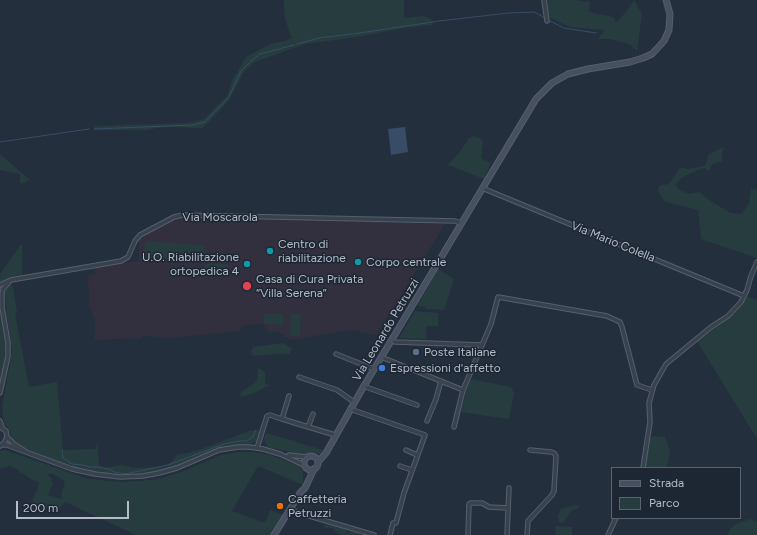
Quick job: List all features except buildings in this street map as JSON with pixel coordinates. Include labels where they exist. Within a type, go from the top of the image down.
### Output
[{"type":"main road","name":"Via Leonardo Petruzzi","points":[[316,459],[331,443],[363,386],[482,188],[534,103],[543,91],[557,80],[580,70],[637,60],[649,56],[659,48],[670,27],[670,14],[666,0]]},
{"type":"main road","points":[[274,535],[302,490],[305,488],[317,466],[316,459],[310,456],[304,461],[306,476],[302,490]]},
{"type":"main road","points":[[305,466],[310,470],[314,469]]},
{"type":"street","points":[[544,0],[547,21]]},
{"type":"street","name":"Via Mario Colella","points":[[482,188],[744,296]]},
{"type":"street","name":"Via Moscarola","points":[[1,287],[11,280],[121,261],[128,257],[135,241],[140,235],[174,217],[183,215],[461,223]]},
{"type":"street","points":[[642,467],[650,422],[649,403],[652,390],[666,364],[711,327],[728,316],[741,302],[757,262]]},
{"type":"street","points":[[0,393],[8,356],[8,343],[2,307],[1,287]]},
{"type":"street","points":[[454,427],[463,390],[491,324],[498,297],[607,316],[620,322],[637,384],[652,390]]},
{"type":"street","points":[[391,340],[395,342],[482,346]]},
{"type":"street","points":[[336,354],[374,369]]},
{"type":"street","points":[[381,357],[463,390]]},
{"type":"street","points":[[299,377],[337,390],[354,402]]},
{"type":"street","points":[[427,421],[436,399],[441,381]]},
{"type":"street","points":[[363,386],[416,405]]},
{"type":"street","points":[[282,419],[289,396]]},
{"type":"street","points":[[350,409],[425,435],[404,493],[396,523],[393,523],[390,535]]},
{"type":"street","points":[[308,427],[313,414]]},
{"type":"street","points":[[257,448],[268,416],[270,415],[335,435]]},
{"type":"street","points":[[0,421],[1,427],[6,431],[8,437],[14,444],[31,455]]},
{"type":"street","points":[[1,445],[6,442],[8,437]]},
{"type":"street","points":[[1,445],[72,469],[94,474],[120,477],[143,476],[159,473],[177,468],[209,454],[228,448],[257,448],[280,454],[306,458]]},
{"type":"street","points":[[406,450],[417,455]]},
{"type":"street","points":[[527,535],[528,521],[554,491],[556,456],[551,452],[530,450]]},
{"type":"street","points":[[280,454],[305,466]]},
{"type":"street","points":[[400,466],[412,470]]},
{"type":"street","points":[[507,535],[509,488]]},
{"type":"street","points":[[468,535],[469,504],[471,502],[482,503],[489,507],[508,508]]},
{"type":"street","points":[[289,510],[374,535]]},
{"type":"street","points":[[608,535],[616,519]]},
{"type":"shaded area","name":"Casa di Cura Privata “Villa Serena”","points":[[180,216],[445,224],[376,335],[349,330],[291,340],[279,332],[269,332],[263,324],[244,325],[240,331],[169,338],[142,335],[142,338],[95,340],[95,319],[89,306],[88,275],[95,274],[95,267],[139,261],[139,239],[144,233]]},
{"type":"green space","points":[[284,0],[404,0],[404,18],[423,16],[429,18],[433,21],[433,23],[432,25],[305,44],[255,62],[244,72],[229,100],[202,128],[171,127],[148,130],[94,130],[95,126],[187,123],[204,119],[227,96],[233,79],[246,57],[270,44],[292,38],[285,19]]},
{"type":"green space","points":[[546,0],[577,0],[590,2],[589,12],[613,17],[616,22],[626,12],[634,0],[642,14],[637,51],[629,44],[610,39],[598,39],[604,30],[570,27],[549,17]]},
{"type":"green space","points":[[474,136],[481,139],[483,143],[481,158],[491,163],[484,179],[448,165],[459,153],[469,138]]},
{"type":"green space","points":[[724,147],[722,152],[722,161],[711,165],[709,171],[704,168],[700,169],[681,178],[675,185],[681,191],[690,194],[699,192],[712,202],[731,213],[741,214],[749,203],[751,189],[757,190],[757,258],[701,239],[698,210],[665,202],[659,193],[658,188],[661,185],[669,184],[679,169],[683,167],[688,169],[704,166],[707,162],[708,155]]},
{"type":"green space","points":[[0,154],[30,180],[20,184],[20,174],[0,170]]},
{"type":"green space","points":[[146,241],[203,245],[205,248],[204,261],[176,261],[157,257],[151,258],[147,256],[145,252],[144,246]]},
{"type":"green space","points":[[22,243],[22,275],[12,277],[0,283],[0,274]]},
{"type":"green space","points":[[205,264],[228,264],[228,275],[205,276]]},
{"type":"green space","points":[[438,269],[454,279],[444,310],[426,309],[426,307],[417,306]]},
{"type":"green space","points":[[11,284],[13,287],[17,313],[15,313],[29,387],[57,382],[63,450],[95,449],[98,443],[99,464],[101,467],[105,468],[122,465],[135,468],[146,468],[165,466],[177,455],[196,451],[249,431],[262,431],[259,440],[251,444],[225,447],[171,468],[148,473],[127,475],[100,473],[71,467],[20,446],[12,439],[10,431],[4,423],[2,407],[12,352],[5,293]]},
{"type":"green space","points":[[747,296],[757,300],[757,439],[697,341],[742,305]]},
{"type":"green space","points":[[0,304],[6,348],[5,363],[0,383]]},
{"type":"green space","points":[[415,311],[438,313],[438,326],[427,326],[426,339],[399,338]]},
{"type":"green space","points":[[264,314],[283,314],[283,325],[264,324]]},
{"type":"green space","points":[[291,314],[301,314],[300,336],[290,336]]},
{"type":"green space","points":[[283,343],[292,349],[290,354],[256,356],[252,355],[251,353],[254,347]]},
{"type":"green space","points":[[258,368],[265,373],[265,384],[270,385],[252,394],[240,397],[241,392],[257,380]]},
{"type":"green space","points":[[471,379],[511,387],[514,393],[509,419],[461,412],[467,388]]},
{"type":"green space","points":[[266,433],[323,450],[320,454],[311,453],[305,455],[268,447],[264,439]]},
{"type":"green space","points":[[647,436],[649,438],[655,436],[665,437],[670,451],[666,467],[640,467]]},
{"type":"green space","points":[[5,450],[88,479],[121,482],[158,479],[184,471],[221,455],[237,452],[253,452],[270,455],[300,466],[303,472],[303,485],[258,466],[232,511],[265,523],[270,510],[283,515],[271,535],[136,535],[65,502],[56,512],[31,504],[39,482],[9,466],[0,469],[0,451]],"holes":[[[47,474],[53,474],[65,482],[61,495],[62,499],[48,495],[53,484],[51,478]]]},
{"type":"green space","points":[[575,505],[580,507],[570,512],[564,522],[561,523],[558,516],[561,509]]},
{"type":"green space","points":[[750,519],[757,522],[757,535],[728,535],[731,528],[736,524]]},
{"type":"green space","points":[[326,524],[347,530],[349,533],[350,530],[358,533],[357,535],[342,535],[334,531],[334,529],[329,527],[327,529],[323,527]]},
{"type":"green space","points":[[556,526],[572,527],[572,535],[555,535]]},
{"type":"water","points":[[405,127],[408,152],[391,155],[388,129]]},
{"type":"waterway","points":[[353,34],[439,21],[508,13],[534,12],[545,18]]},
{"type":"waterway","points":[[550,21],[564,28],[596,33]]},
{"type":"waterway","points":[[297,44],[319,38],[351,34]]},
{"type":"waterway","points":[[94,129],[193,125],[205,122],[229,97],[241,71],[252,60],[260,54],[294,45]]},
{"type":"waterway","points":[[0,142],[89,129]]},
{"type":"waterway","points":[[62,450],[63,458],[72,464],[100,467],[125,474],[168,465],[224,444],[247,441],[253,437],[256,430]]},
{"type":"place","name":"Centro di riabilitazione","points":[[270,251]]},
{"type":"place","name":"Corpo centrale","points":[[358,262]]},
{"type":"place","name":"U.O. Riabilitazione ortopedica 4","points":[[247,264]]},
{"type":"place","name":"Casa di Cura Privata “Villa Serena”","points":[[247,286]]},
{"type":"place","name":"Poste Italiane","points":[[416,352]]},
{"type":"place","name":"Espressioni d'affetto","points":[[382,368]]},
{"type":"place","name":"Caffetteria Petruzzi","points":[[280,506]]}]
